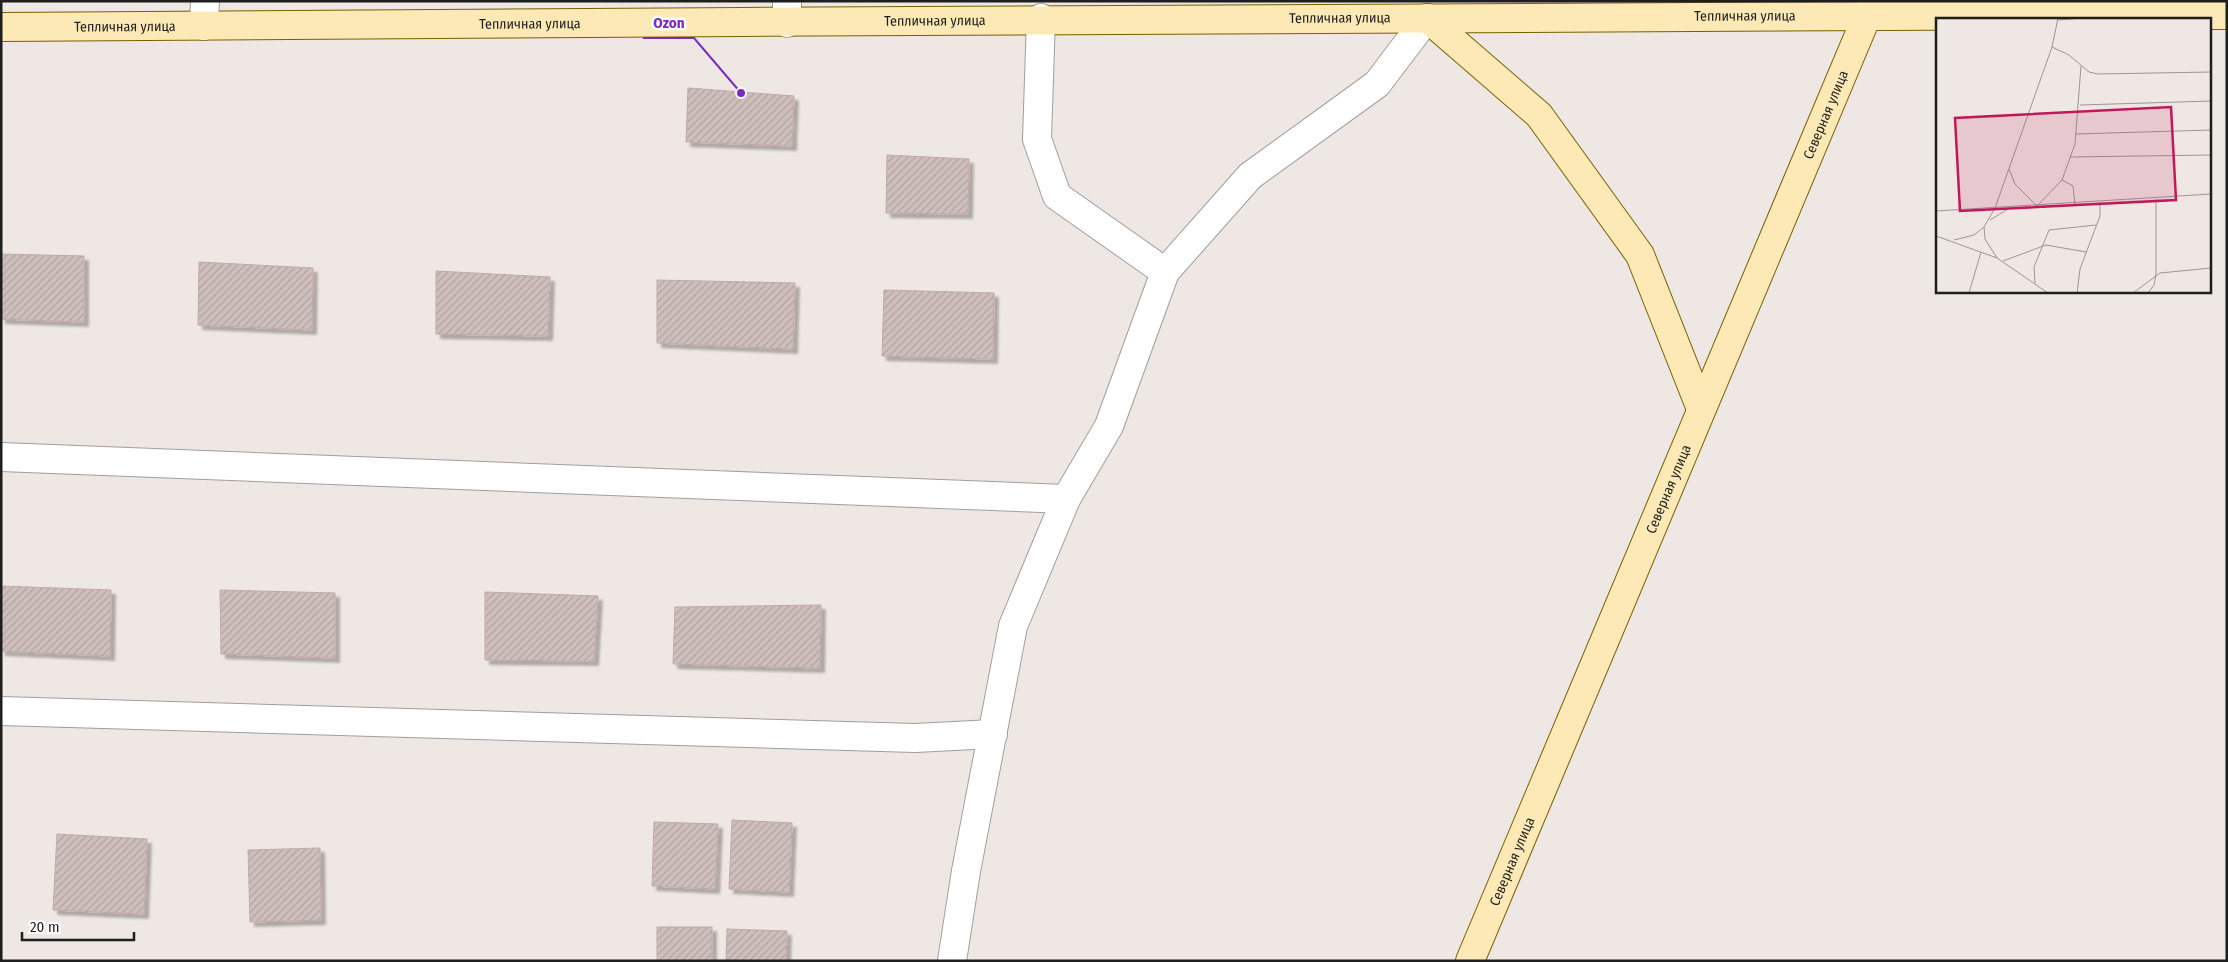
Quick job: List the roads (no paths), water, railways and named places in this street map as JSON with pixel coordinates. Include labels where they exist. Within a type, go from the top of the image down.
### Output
[{"type":"main road","points":[[1690,17],[1734,1]]},
{"type":"main road","name":"Тепличная улица","points":[[1,27],[205,14],[787,12],[1041,18],[1427,18],[1690,17],[1871,8],[1999,8],[2227,15]]},
{"type":"main road","name":"Северная улица","points":[[1470,961],[1871,8]]},
{"type":"main road","points":[[1427,18],[1539,115],[1640,255],[1701,409]]},
{"type":"street","points":[[1041,18],[1036,139],[1057,196],[1165,272]]},
{"type":"street","points":[[952,961],[966,871],[1013,626],[1066,499],[1109,426],[1165,272],[1250,176],[1377,84],[1427,18]]},
{"type":"street","points":[[1,457],[1066,499]]},
{"type":"street","points":[[1,711],[914,738],[993,734]]},
{"type":"place","name":"Ozon","points":[[741,93]]}]
